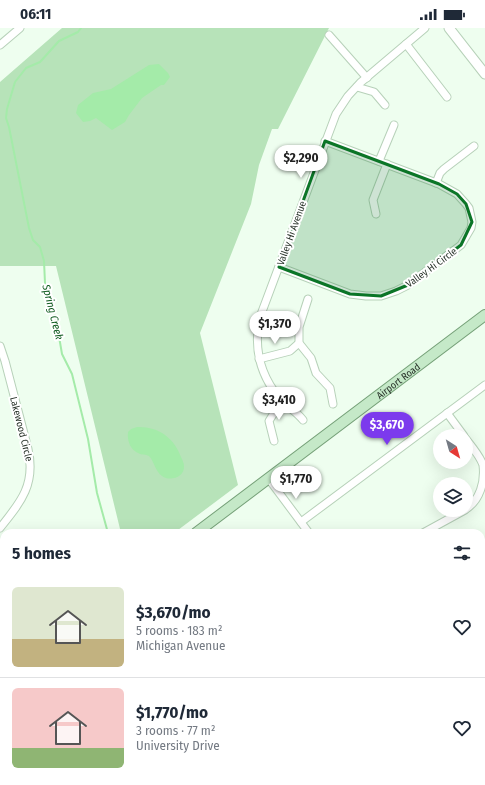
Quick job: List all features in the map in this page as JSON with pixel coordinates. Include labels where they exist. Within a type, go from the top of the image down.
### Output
[{"type":"main road","points":[[449,28],[485,74]]},
{"type":"main road","name":"Airport Road","points":[[202,529],[485,315]]},
{"type":"street","points":[[0,45],[17,29]]},
{"type":"street","name":"Valley Hi Avenue","points":[[303,420],[271,387],[263,372],[259,359],[257,343],[258,326],[336,114],[348,96],[357,87],[421,30]]},
{"type":"street","points":[[329,35],[367,78]]},
{"type":"street","points":[[406,44],[447,97]]},
{"type":"street","points":[[357,87],[374,92],[385,105]]},
{"type":"street","points":[[379,161],[394,125]]},
{"type":"street","name":"Valley Hi Circle","points":[[279,267],[350,294],[381,296],[402,288],[461,245],[471,228],[470,214],[466,204],[457,194],[436,183],[325,141]]},
{"type":"street","points":[[436,183],[440,173],[444,169],[474,146]]},
{"type":"street","points":[[376,214],[373,200],[387,164]]},
{"type":"street","points":[[308,299],[299,327],[299,344],[311,358],[316,373],[330,388],[333,404]]},
{"type":"street","points":[[259,359],[290,352],[299,344]]},
{"type":"street","name":"Lakewood Circle","points":[[0,346],[31,461],[31,472],[24,494],[17,506],[0,528]]},
{"type":"street","points":[[301,522],[485,385]]},
{"type":"street","points":[[274,441],[269,420],[282,400]]},
{"type":"street","points":[[447,413],[459,429]]},
{"type":"street","points":[[473,449],[481,460],[484,472],[483,484],[479,496],[473,504]]},
{"type":"street","points":[[268,478],[306,529]]},
{"type":"street","points":[[430,529],[452,517]]},
{"type":"highlighted area","points":[[325,141],[439,184],[457,194],[466,204],[472,222],[461,245],[408,285],[381,296],[350,294],[279,267]]},
{"type":"shaded area","points":[[62,28],[329,28],[278,129],[272,129],[259,165],[251,204],[200,333],[238,485],[179,529],[120,529],[56,266],[0,266],[0,82]]},
{"type":"shaded area","points":[[159,64],[170,77],[164,85],[161,85],[142,98],[125,122],[112,130],[96,118],[83,122],[76,113],[78,105],[93,93],[111,89],[149,65]]},
{"type":"shaded area","points":[[137,427],[151,428],[169,438],[178,450],[183,461],[184,470],[180,476],[169,479],[165,478],[158,471],[149,456],[140,454],[132,448],[128,439],[128,432]]},
{"type":"waterway","name":"Spring Creek","points":[[81,28],[78,32],[59,41],[40,62],[26,68],[15,82],[7,109],[6,118],[29,228],[33,240],[40,247],[44,261],[45,283],[56,319],[62,354],[72,374],[88,439],[97,493],[107,529]]}]
